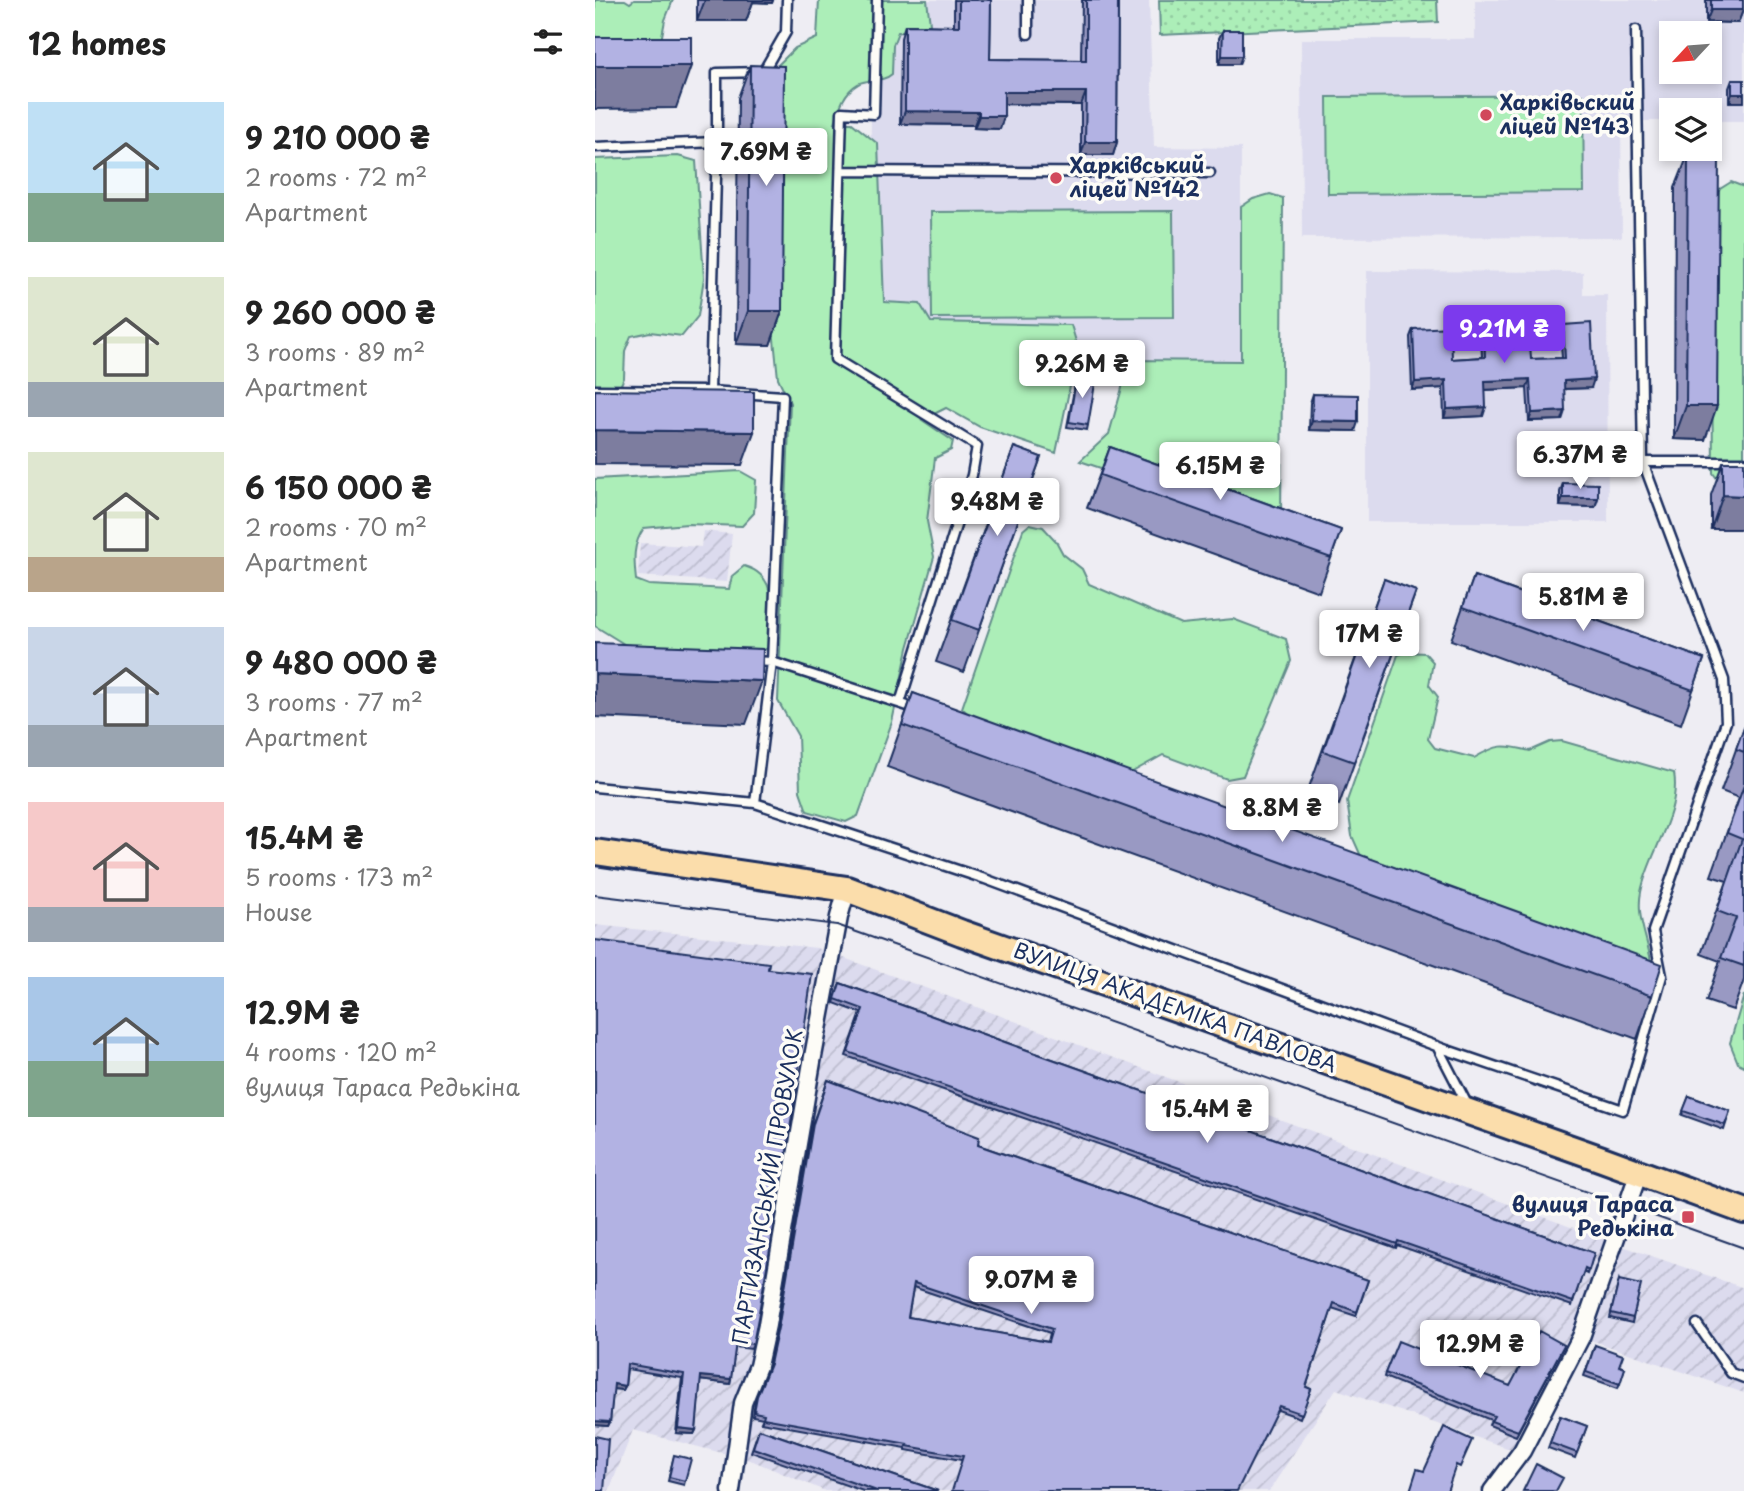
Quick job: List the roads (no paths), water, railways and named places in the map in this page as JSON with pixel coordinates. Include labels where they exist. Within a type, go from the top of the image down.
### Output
[{"type":"main road","name":"ВУЛИЦЯ АКАДЕМІКА ПАВЛОВА","points":[[595,852],[846,889],[1744,1211]]},
{"type":"street","name":"ПАРТИЗАНСЬКИЙ ПРОВУЛОК","points":[[731,1491],[743,1403],[758,1366],[767,1325],[819,1021],[846,889]]},
{"type":"street","points":[[1492,1491],[1522,1451],[1581,1337],[1639,1172]]},
{"type":"lane","points":[[711,391],[717,73],[763,72],[786,32],[787,0]]},
{"type":"lane","points":[[877,0],[874,114],[842,112],[835,359],[977,446],[972,475],[899,703]]},
{"type":"lane","points":[[1028,0],[1028,34]]},
{"type":"lane","points":[[595,787],[755,803],[985,879],[1437,1046],[1623,1110],[1662,976],[1653,931],[1726,722],[1724,680],[1643,462],[1636,30]]},
{"type":"lane","points":[[595,148],[717,142]]},
{"type":"lane","points":[[841,171],[1210,173]]},
{"type":"lane","points":[[595,390],[711,391],[783,396],[772,662],[755,803]]},
{"type":"lane","points":[[1643,462],[1744,463]]},
{"type":"lane","points":[[745,660],[772,662],[926,712]]},
{"type":"lane","points":[[1649,971],[1662,976]]},
{"type":"lane","points":[[1437,1046],[1473,1114]]},
{"type":"lane","points":[[1697,1324],[1731,1373],[1744,1378]]},
{"type":"tram line","points":[[595,895],[837,925],[1744,1248]]},
{"type":"place","name":"Харківьский ліцей №143","points":[[1486,115]]},
{"type":"place","name":"Харківський ліцей №142","points":[[1056,178]]},
{"type":"place","name":"вулиця Тараса Редькіна","points":[[1688,1217]]}]
